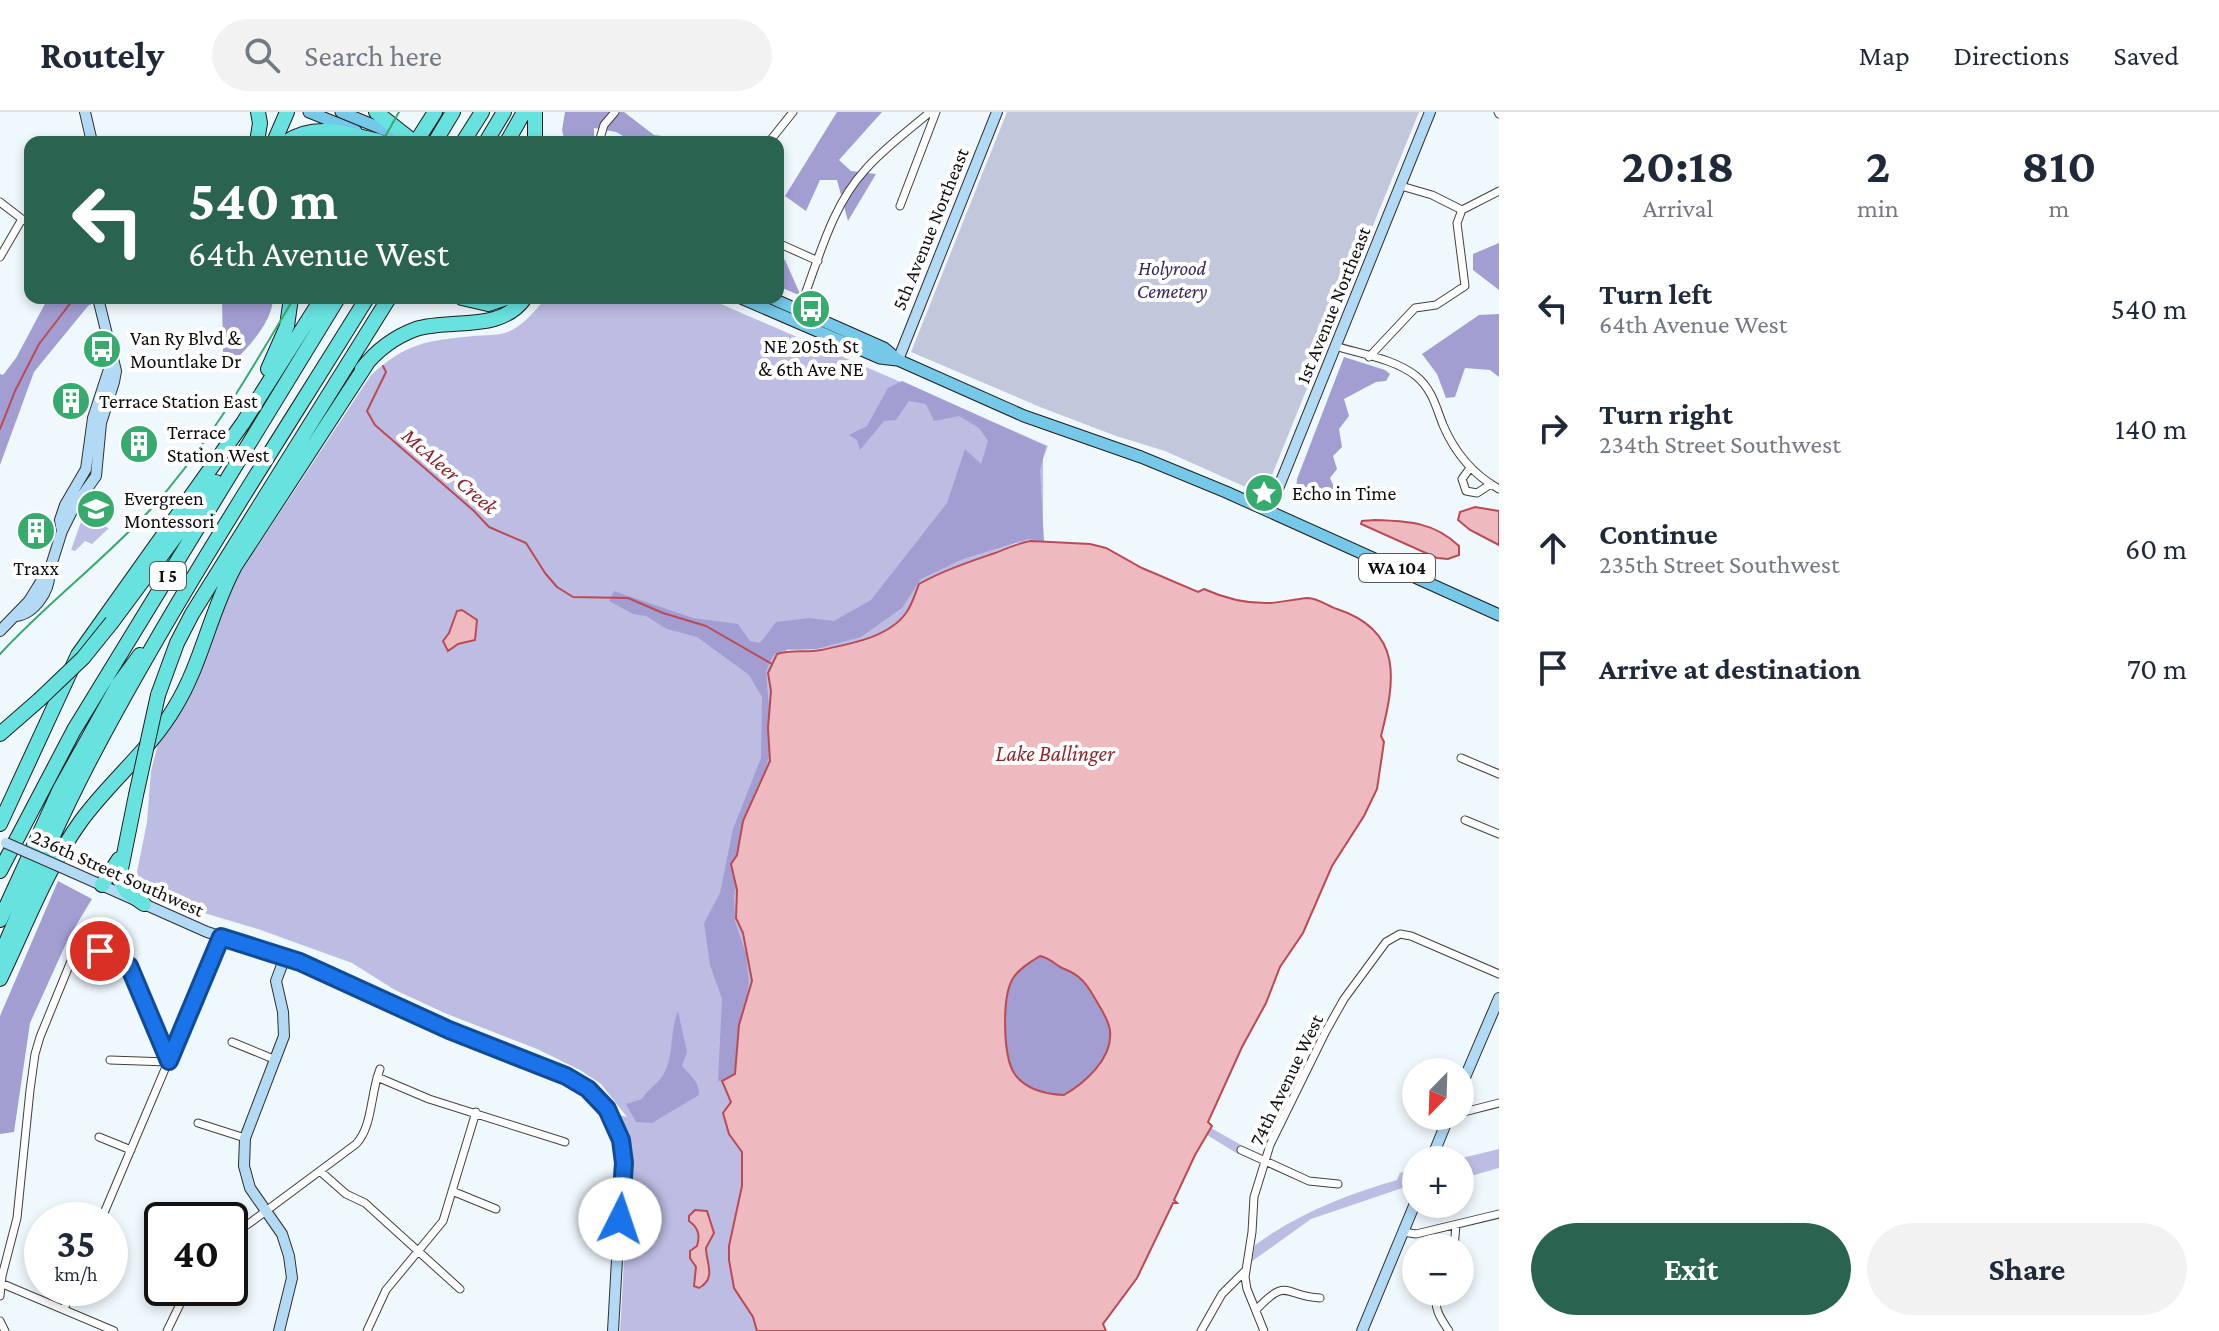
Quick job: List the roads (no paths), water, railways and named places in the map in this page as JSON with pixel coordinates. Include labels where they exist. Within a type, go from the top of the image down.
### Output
[{"type":"highway","points":[[258,112],[258,136]]},
{"type":"highway","points":[[277,136],[287,112]]},
{"type":"highway","points":[[376,112],[407,136]]},
{"type":"highway","points":[[439,136],[453,112]]},
{"type":"highway","points":[[466,136],[482,112]]},
{"type":"highway","points":[[490,136],[504,112]]},
{"type":"highway","points":[[510,136],[524,112]]},
{"type":"highway","points":[[535,112],[535,136]]},
{"type":"highway","points":[[419,136],[432,117]]},
{"type":"highway","points":[[297,136],[319,130],[353,136]]},
{"type":"highway","points":[[205,474],[273,361],[287,326],[290,304]]},
{"type":"highway","points":[[0,824],[78,655],[259,399],[318,304]]},
{"type":"highway","name":"I 5","points":[[0,871],[66,744],[334,304]]},
{"type":"highway","name":"I 5","points":[[0,957],[90,760],[174,611],[363,304]]},
{"type":"highway","points":[[144,904],[120,883],[123,851],[158,695],[177,643],[385,304]]},
{"type":"highway","points":[[277,476],[368,362],[388,343],[436,325],[498,318],[519,304]]},
{"type":"highway","points":[[0,979],[66,843],[90,809],[171,715],[188,685],[220,593],[235,566],[368,362]]},
{"type":"highway","points":[[0,734],[74,668],[112,622],[271,407]]},
{"type":"highway","points":[[0,920],[60,789],[104,710],[125,675],[174,611]]},
{"type":"highway","points":[[0,902],[30,837],[66,744]]},
{"type":"highway","points":[[102,885],[123,851]]},
{"type":"main road","points":[[309,112],[369,136]]},
{"type":"main road","points":[[341,112],[400,136]]},
{"type":"main road","name":"WA 104","points":[[754,304],[880,358],[898,360]]},
{"type":"main road","name":"WA 104","points":[[784,304],[884,348],[898,360],[1024,416],[1141,457],[1499,615]]},
{"type":"main road","points":[[779,315],[799,310],[803,319],[823,334]]},
{"type":"street","points":[[85,112],[91,136]]},
{"type":"street","points":[[601,136],[604,125],[615,112]]},
{"type":"street","points":[[774,136],[793,112]]},
{"type":"street","points":[[900,206],[933,112]]},
{"type":"street","points":[[799,310],[833,219],[863,172],[933,112]]},
{"type":"street","name":"5th Avenue Northeast","points":[[898,360],[997,112]]},
{"type":"street","name":"1st Avenue Northeast","points":[[1269,511],[1430,112]]},
{"type":"street","points":[[1401,186],[1432,195],[1462,210]]},
{"type":"street","points":[[1369,357],[1415,308],[1436,305],[1465,286],[1457,223],[1462,210],[1499,191]]},
{"type":"street","points":[[0,202],[24,219]]},
{"type":"street","points":[[0,257],[24,223]]},
{"type":"street","points":[[784,246],[818,261]]},
{"type":"street","points":[[0,631],[42,598],[62,531],[74,507],[96,476],[101,423],[116,371],[99,304]]},
{"type":"street","points":[[1335,346],[1408,371],[1424,384],[1455,450],[1470,468],[1495,487]]},
{"type":"street","points":[[1470,468],[1462,479],[1466,491],[1477,493],[1495,487]]},
{"type":"street","points":[[1461,758],[1499,774]]},
{"type":"street","points":[[1465,820],[1499,834]]},
{"type":"street","name":"236th Street Southwest","points":[[0,840],[221,937],[285,957],[449,1030],[574,1080],[601,1101],[618,1129],[624,1158],[613,1331]]},
{"type":"street","name":"74th Avenue West","points":[[1245,1267],[1252,1232],[1254,1197],[1265,1162],[1344,999],[1386,942],[1400,934],[1411,936],[1499,974]]},
{"type":"street","points":[[109,1202],[221,937]]},
{"type":"street","points":[[0,1296],[17,1218],[35,1054],[67,970],[78,951],[84,948],[100,951],[129,966],[168,1062]]},
{"type":"street","points":[[279,1331],[292,1278],[282,1234],[250,1188],[244,1166],[245,1138],[284,1036],[283,1012],[276,981],[285,957]]},
{"type":"street","points":[[1473,1058],[1499,998]]},
{"type":"street","points":[[232,1042],[276,1060]]},
{"type":"street","points":[[110,1060],[168,1062]]},
{"type":"street","points":[[248,1224],[356,1144],[364,1134],[379,1073],[429,1099],[565,1142]]},
{"type":"street","points":[[1474,1109],[1499,1103]]},
{"type":"street","points":[[367,1331],[386,1290],[439,1228],[476,1112]]},
{"type":"street","points":[[198,1123],[245,1138]]},
{"type":"street","points":[[99,1137],[131,1150]]},
{"type":"street","points":[[1241,1150],[1309,1181],[1338,1184]]},
{"type":"street","points":[[321,1172],[346,1194],[365,1203],[460,1289]]},
{"type":"street","points":[[452,1191],[496,1209]]},
{"type":"street","points":[[1403,1232],[1416,1234],[1499,1214]]},
{"type":"street","points":[[1362,1331],[1409,1218]]},
{"type":"street","points":[[1455,1234],[1456,1225]]},
{"type":"street","points":[[1245,1267],[1247,1289],[1264,1331]]},
{"type":"street","points":[[1201,1331],[1222,1294],[1245,1267]]},
{"type":"street","points":[[3,1284],[112,1330]]},
{"type":"street","points":[[1256,1310],[1279,1289],[1320,1298]]},
{"type":"street","points":[[167,1331],[179,1306]]},
{"type":"street","points":[[1436,1306],[1449,1331]]},
{"type":"street","points":[[0,1321],[5,1331]]},
{"type":"water","points":[[1475,507],[1499,511],[1499,545],[1458,520],[1460,512]]},
{"type":"water","points":[[1362,521],[1430,527],[1459,546],[1459,555],[1448,559],[1437,558],[1361,524]]},
{"type":"water","name":"Lake Ballinger","points":[[1031,541],[1090,544],[1106,548],[1142,568],[1198,592],[1204,589],[1254,603],[1311,598],[1359,619],[1374,630],[1384,644],[1391,677],[1381,736],[1384,742],[1377,789],[1332,866],[1303,933],[1280,967],[1266,1003],[1208,1122],[1212,1126],[1174,1200],[1177,1203],[1173,1203],[1137,1278],[1103,1324],[1106,1331],[757,1331],[753,1317],[734,1288],[729,1260],[729,1246],[742,1186],[742,1152],[729,1134],[723,1113],[731,1102],[722,1081],[735,1074],[739,1025],[752,981],[743,933],[736,918],[737,890],[731,864],[737,855],[743,821],[770,761],[768,728],[771,691],[768,673],[777,654],[821,650],[879,634],[906,613],[919,584]],"holes":[[[1040,956],[1083,981],[1103,1012],[1110,1031],[1107,1051],[1096,1069],[1064,1095],[1043,1092],[1024,1083],[1014,1073],[1008,1054],[1005,1013],[1009,989],[1014,976]]]},
{"type":"water","points":[[462,610],[477,620],[475,640],[458,644],[448,651],[443,641],[457,611]]},
{"type":"water","points":[[695,1210],[707,1211],[714,1233],[706,1248],[708,1280],[699,1288],[694,1286],[696,1267],[690,1258],[690,1251],[697,1246],[698,1239],[697,1229],[689,1221]]},
{"type":"waterway","points":[[0,429],[39,344],[70,304]]},
{"type":"waterway","name":"McAleer Creek","points":[[383,366],[386,372],[367,411],[375,425],[489,527],[526,543],[557,587],[573,597],[628,598],[706,626],[772,664]]},
{"type":"waterway","points":[[82,487],[86,481]]},
{"type":"tram line","points":[[385,136],[399,112]]},
{"type":"tram line","points":[[0,654],[132,529],[171,486],[227,408],[290,304]]},
{"type":"place","name":"NE 205th St & 6th Ave NE","points":[[811,309]]},
{"type":"place","name":"Van Ry Blvd & Mountlake Dr","points":[[102,349]]},
{"type":"place","name":"Terrace Station East","points":[[71,401]]},
{"type":"place","name":"Terrace Station West","points":[[139,444]]},
{"type":"place","name":"Echo in Time","points":[[1264,493]]},
{"type":"place","name":"Evergreen Montessori","points":[[96,509]]},
{"type":"place","name":"Traxx","points":[[36,531]]},
{"type":"park label","name":"Holyrood Cemetery","points":[[1172,280]]}]
